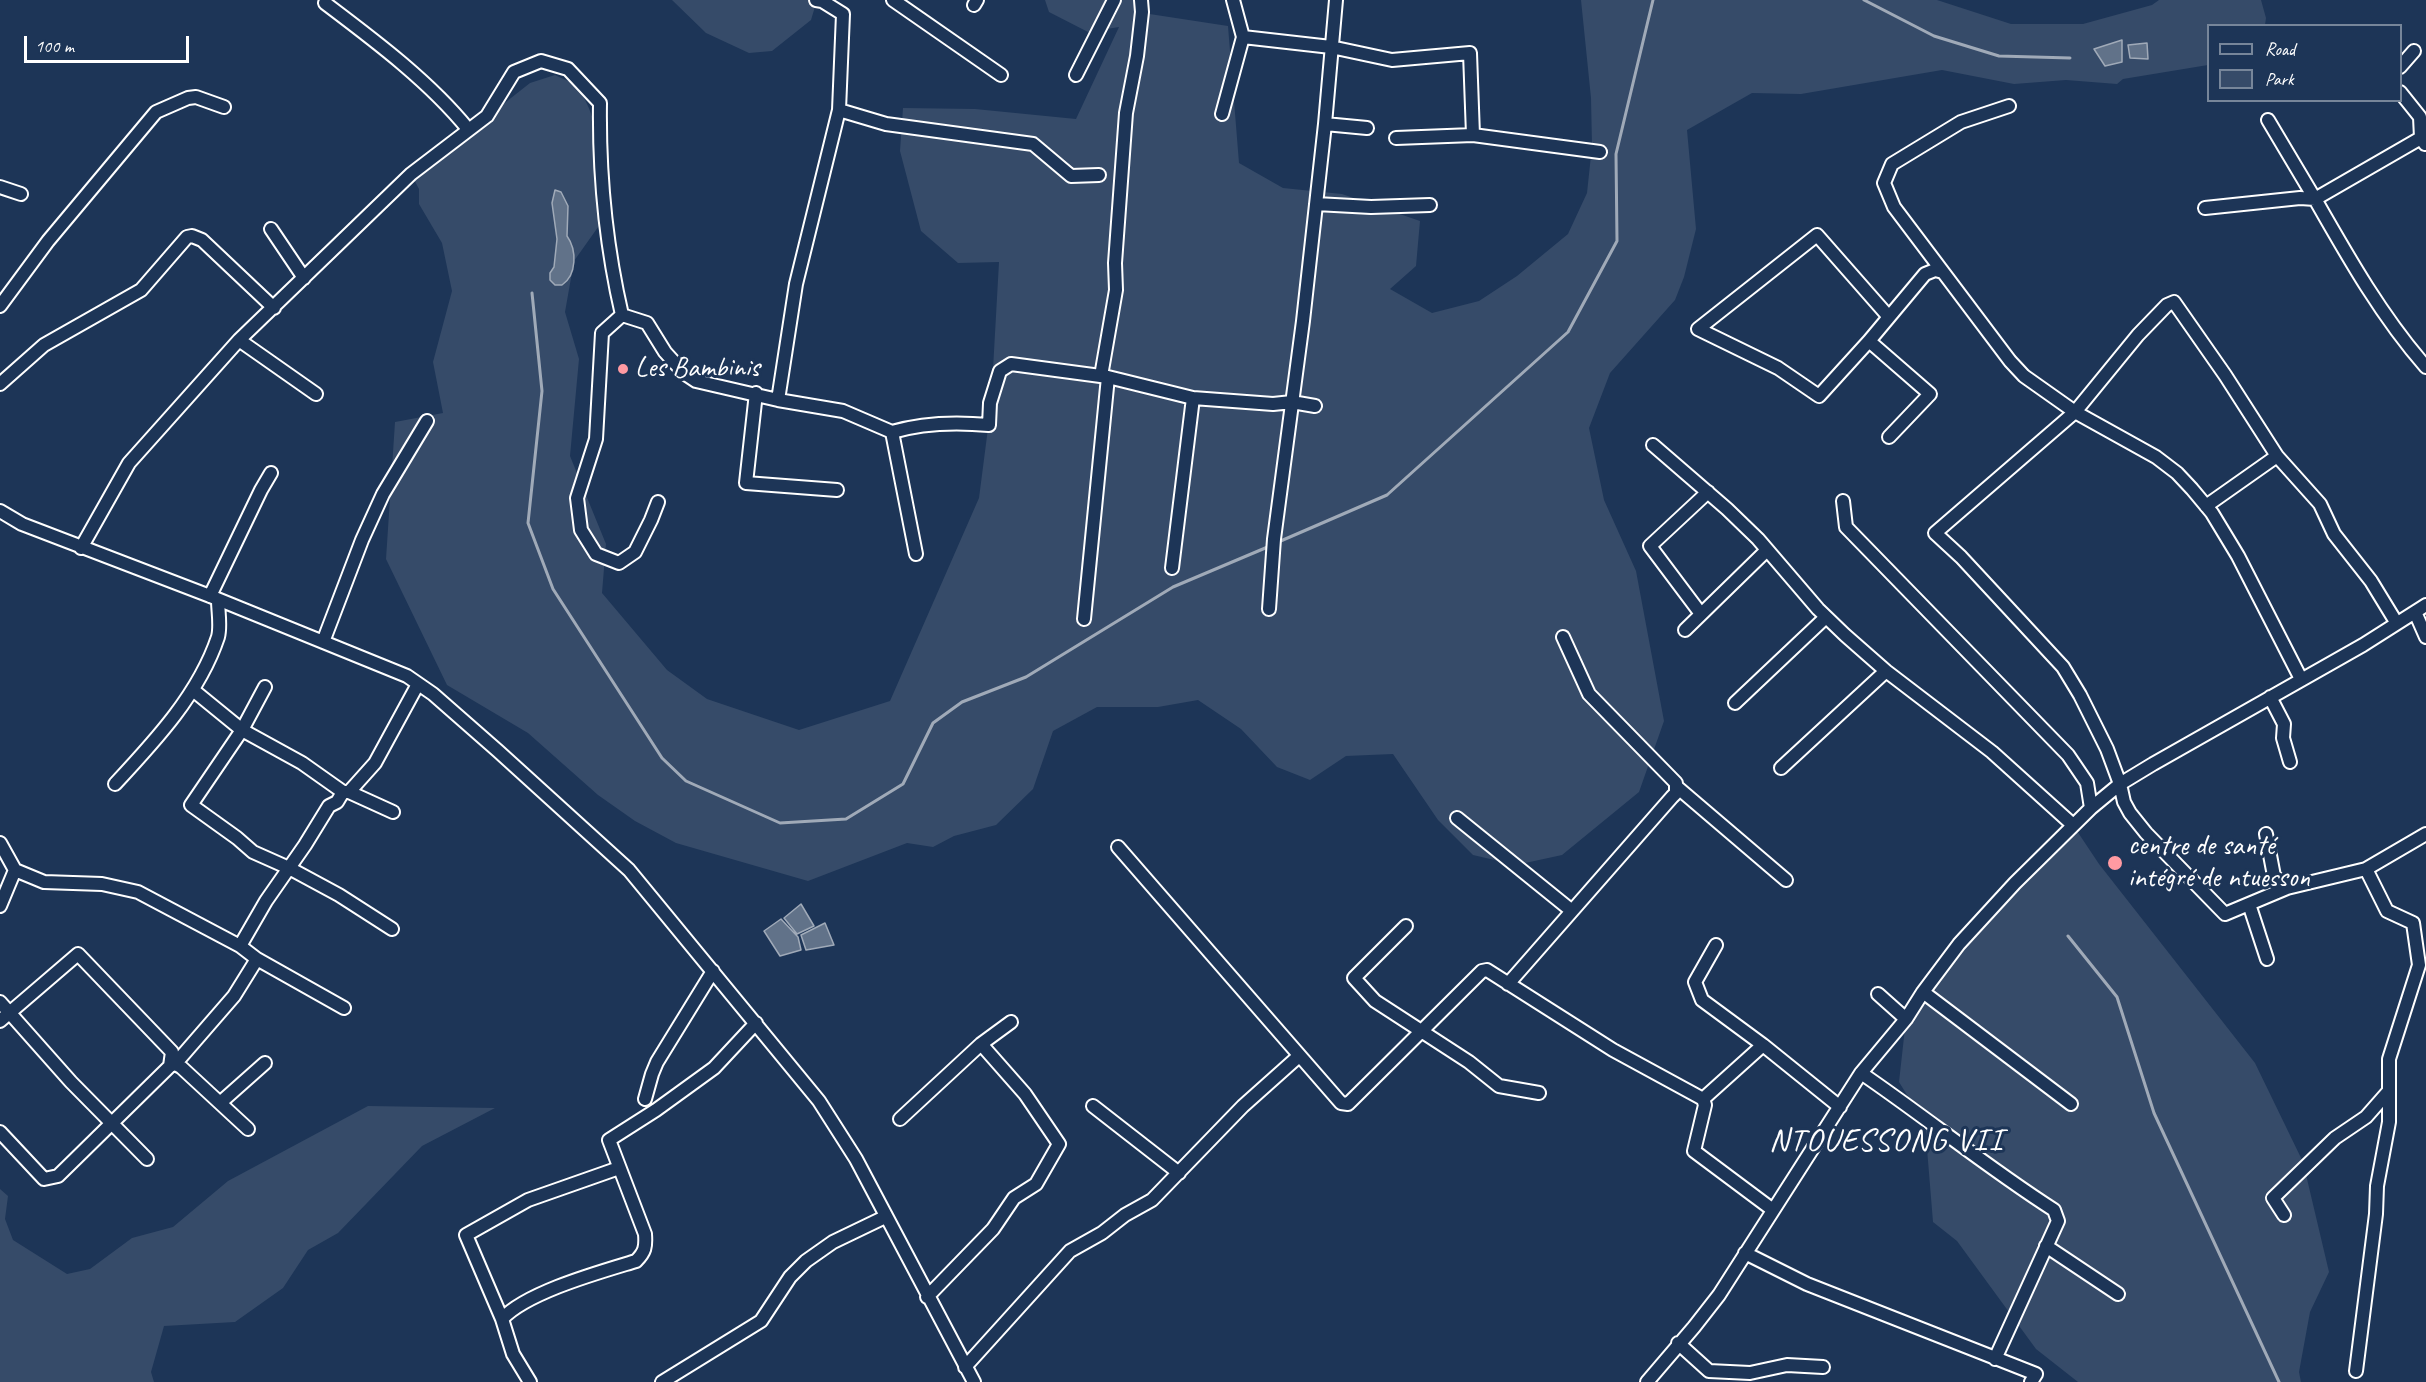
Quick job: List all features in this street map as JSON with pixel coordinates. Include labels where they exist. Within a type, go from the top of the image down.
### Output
[{"type":"street","points":[[778,400],[796,284],[839,110],[843,14],[822,1],[816,0]]},
{"type":"street","points":[[893,0],[1001,75]]},
{"type":"street","points":[[1076,75],[1114,0]]},
{"type":"street","points":[[1084,620],[1105,377],[1116,290],[1115,263],[1125,113],[1137,56],[1142,12],[1141,0]]},
{"type":"street","points":[[1222,114],[1243,37],[1233,0]]},
{"type":"street","points":[[1269,609],[1274,539],[1316,204],[1336,0]]},
{"type":"street","points":[[325,3],[366,34],[452,109],[468,129]]},
{"type":"street","points":[[1243,37],[1331,47],[1392,60],[1470,53],[1473,135]]},
{"type":"street","points":[[2402,65],[2414,51]]},
{"type":"street","points":[[81,548],[129,463],[239,340],[411,174],[487,116],[514,72],[541,61],[568,69],[600,103],[600,147],[611,267],[622,315]]},
{"type":"street","points":[[2205,208],[2315,199],[2424,139],[2420,117],[2402,94]]},
{"type":"street","points":[[0,306],[48,241],[156,112],[188,98],[196,97],[224,107]]},
{"type":"street","points":[[2009,106],[1961,122],[1892,164],[1884,183],[1894,207],[2010,362],[2024,376],[2075,412],[2156,457],[2178,473],[2206,506],[2250,577],[2301,679]]},
{"type":"street","points":[[839,110],[886,124],[1033,144],[1071,176],[1099,176]]},
{"type":"street","points":[[2268,120],[2345,252],[2402,338],[2426,367]]},
{"type":"street","points":[[1325,124],[1367,128]]},
{"type":"street","points":[[1396,138],[1473,135],[1600,152]]},
{"type":"street","points":[[0,187],[21,194]]},
{"type":"street","points":[[1316,204],[1371,207],[1430,205]]},
{"type":"street","points":[[271,229],[304,278]]},
{"type":"street","points":[[1889,317],[1817,235],[1698,329],[1778,368],[1819,396],[1869,341],[1925,274],[1935,270],[1943,272]]},
{"type":"street","points":[[0,384],[44,345],[141,290],[187,237],[192,236],[202,240],[274,308]]},
{"type":"street","points":[[2396,622],[2370,581],[2334,534],[2319,504],[2277,456],[2225,375],[2174,303],[2167,304],[2138,335],[2075,412],[1935,533],[1961,557],[2063,667],[2095,725],[2130,813],[2146,833],[2225,914],[2287,888],[2366,869],[2426,834]]},
{"type":"street","points":[[622,315],[647,323],[665,352],[684,373],[696,381],[756,393],[778,400],[843,411],[892,432],[907,428],[967,423],[989,425],[990,403],[1000,371],[1007,365],[1105,377],[1193,398],[1273,404],[1292,402],[1315,406]]},
{"type":"street","points":[[622,315],[602,333],[596,440],[577,498],[581,530],[596,554],[619,563],[635,552],[658,502]]},
{"type":"street","points":[[239,340],[316,394]]},
{"type":"street","points":[[1869,341],[1930,394],[1889,437]]},
{"type":"street","points":[[756,393],[746,483],[837,490]]},
{"type":"street","points":[[1172,568],[1193,398]]},
{"type":"street","points":[[323,642],[362,540],[383,494],[427,421]]},
{"type":"street","points":[[892,432],[916,554]]},
{"type":"street","points":[[1653,445],[1727,508],[1826,617],[1886,671],[1992,752],[2073,825]]},
{"type":"street","points":[[2206,506],[2277,456]]},
{"type":"street","points":[[114,784],[146,750],[193,690],[219,635],[214,598],[261,490],[271,473]]},
{"type":"street","points":[[1701,614],[1650,546],[1708,492]]},
{"type":"street","points":[[1843,501],[1846,527],[2068,755],[2088,783],[2091,808]]},
{"type":"street","points":[[0,511],[22,524],[81,548],[214,598],[407,676],[498,751],[629,870],[713,970],[832,1119],[856,1159],[974,1382]]},
{"type":"street","points":[[1685,630],[1767,550]]},
{"type":"street","points":[[1647,1382],[1714,1301],[1861,1073],[1906,1019],[1959,944],[2073,825],[2120,784],[2421,609],[2426,637]]},
{"type":"street","points":[[1735,703],[1826,617]]},
{"type":"street","points":[[1563,637],[1589,694],[1676,783],[1677,787],[1786,880]]},
{"type":"street","points":[[1781,768],[1886,671]]},
{"type":"street","points":[[240,946],[329,806],[337,802],[375,763],[418,684]]},
{"type":"street","points":[[265,687],[242,730],[191,805],[253,852],[339,895],[392,929]]},
{"type":"street","points":[[193,690],[242,730],[302,763],[346,792],[393,812]]},
{"type":"street","points":[[2270,697],[2284,724],[2283,738],[2290,762]]},
{"type":"street","points":[[1508,984],[1672,797],[1677,787]]},
{"type":"street","points":[[1457,819],[1572,911]]},
{"type":"street","points":[[2266,834],[2274,876],[2287,888]]},
{"type":"street","points":[[0,843],[15,870],[44,882],[102,884],[138,892],[240,946],[257,959],[344,1008]]},
{"type":"street","points":[[1118,847],[1341,1103],[1346,1105],[1482,972],[1491,971],[1613,1050],[1703,1099],[1705,1105],[1694,1151],[1773,1210]]},
{"type":"street","points":[[2356,1371],[2378,1186],[2389,1122],[2389,1059],[2419,965],[2413,922],[2387,911],[2366,869]]},
{"type":"street","points":[[0,906],[15,870]]},
{"type":"street","points":[[2248,904],[2267,959]]},
{"type":"street","points":[[1406,926],[1354,978],[1375,1001],[1469,1062],[1499,1086],[1539,1093]]},
{"type":"street","points":[[1716,945],[1695,982],[1702,1000],[1763,1045],[1840,1107]]},
{"type":"street","points":[[5,1017],[78,954],[172,1052],[173,1065]]},
{"type":"street","points":[[0,1132],[44,1179],[58,1176],[112,1121],[173,1065],[234,996],[257,959]]},
{"type":"street","points":[[645,1099],[657,1062],[713,970]]},
{"type":"street","points":[[1923,992],[2071,1104]]},
{"type":"street","points":[[1878,994],[1906,1019]]},
{"type":"street","points":[[0,1002],[5,1017],[112,1121],[147,1159]]},
{"type":"street","points":[[900,1119],[981,1044],[1011,1022]]},
{"type":"street","points":[[501,1319],[538,1296],[572,1281],[636,1261],[643,1254],[646,1247],[645,1234],[609,1140],[656,1110],[714,1068],[756,1023]]},
{"type":"street","points":[[927,1297],[993,1229],[1014,1198],[1036,1184],[1059,1144],[1025,1094],[981,1044]]},
{"type":"street","points":[[1703,1099],[1763,1045]]},
{"type":"street","points":[[965,1367],[1070,1251],[1152,1200],[1243,1106],[1299,1056]]},
{"type":"street","points":[[220,1103],[265,1063]]},
{"type":"street","points":[[173,1065],[180,1066],[248,1129]]},
{"type":"street","points":[[1861,1073],[1951,1137],[2005,1179],[2055,1210],[2058,1221],[1995,1359]]},
{"type":"street","points":[[2284,1215],[2273,1198],[2335,1138],[2366,1117],[2388,1092]]},
{"type":"street","points":[[1093,1106],[1179,1173]]},
{"type":"street","points":[[530,1382],[513,1354],[466,1235],[528,1200],[619,1168]]},
{"type":"street","points":[[662,1382],[761,1320],[790,1277],[806,1261],[833,1242],[885,1217]]},
{"type":"street","points":[[2046,1246],[2118,1294]]},
{"type":"street","points":[[1745,1253],[1807,1284],[2036,1374],[2031,1382]]},
{"type":"street","points":[[1679,1343],[1709,1371],[1750,1373],[1787,1365],[1823,1367]]},
{"type":"green space","points":[[672,0],[817,0],[811,20],[772,51],[749,53],[706,33]]},
{"type":"green space","points":[[1045,0],[1146,0],[1143,13],[1228,26],[1239,163],[1283,188],[1342,194],[1420,221],[1416,266],[1390,289],[1432,313],[1479,301],[1517,276],[1568,234],[1587,193],[1592,146],[1591,98],[1581,0],[1937,0],[2011,24],[2083,24],[2152,5],[2159,0],[2261,0],[2266,18],[2265,24],[2207,24],[2207,65],[2123,79],[2117,84],[2066,80],[2014,84],[1942,70],[1801,94],[1752,93],[1687,130],[1696,229],[1684,277],[1675,300],[1610,373],[1589,428],[1604,500],[1636,571],[1664,721],[1639,792],[1562,855],[1516,865],[1473,855],[1438,820],[1393,754],[1346,756],[1310,780],[1277,767],[1241,729],[1198,700],[1158,707],[1097,707],[1053,731],[1033,789],[996,825],[954,836],[933,847],[907,843],[808,881],[676,843],[635,821],[598,795],[528,733],[447,685],[386,559],[395,422],[443,413],[433,362],[452,291],[442,243],[419,204],[419,189],[412,176],[530,83],[555,75],[572,83],[581,94],[595,125],[608,213],[574,261],[565,312],[579,359],[570,456],[606,544],[602,593],[667,670],[707,699],[799,730],[890,701],[979,498],[991,405],[999,262],[958,263],[921,231],[900,151],[903,108],[975,109],[1076,119],[1119,27],[1088,32],[1049,12]]},
{"type":"green space","points":[[2073,825],[2099,864],[2255,1063],[2303,1162],[2329,1272],[2310,1312],[2299,1372],[2301,1382],[2078,1382],[2036,1349],[1957,1241],[1933,1222],[1925,1124],[1899,1082],[1906,1019],[1923,992]]},
{"type":"green space","points":[[368,1106],[495,1108],[422,1146],[338,1233],[308,1250],[283,1288],[235,1322],[164,1326],[151,1372],[154,1382],[0,1382],[0,1189],[8,1196],[5,1219],[13,1240],[67,1274],[90,1269],[132,1238],[173,1227],[228,1181]]},
{"type":"shaded area","points":[[2122,40],[2122,62],[2105,66],[2094,49]]},
{"type":"shaded area","points":[[2147,43],[2148,59],[2130,58],[2128,45]]},
{"type":"shaded area","points":[[555,190],[561,192],[568,206],[567,236],[574,255],[571,275],[562,285],[555,285],[550,280],[557,239],[552,203]]},
{"type":"shaded area","points":[[801,904],[814,926],[797,934],[784,918]]},
{"type":"shaded area","points":[[781,919],[798,937],[801,950],[780,956],[764,931]]},
{"type":"shaded area","points":[[825,923],[834,945],[806,950],[801,935]]},
{"type":"waterway","points":[[1276,543],[1387,495],[1568,332],[1617,241],[1616,154],[1653,0]]},
{"type":"waterway","points":[[1864,0],[1934,36],[1999,56],[2070,58]]},
{"type":"waterway","points":[[532,293],[542,391],[528,523],[553,589],[662,758],[686,781],[780,823],[846,819],[903,784],[933,723],[962,702],[1026,677],[1173,587],[1270,546]]},
{"type":"waterway","points":[[2068,936],[2117,997],[2154,1113],[2279,1382]]},
{"type":"place","name":"Les Bambinis","points":[[623,369]]},
{"type":"place","name":"centre de santé intégré de ntuesson","points":[[2115,863]]},
{"type":"district","name":"NTOUESSONG VII","points":[[1886,1142]]}]
